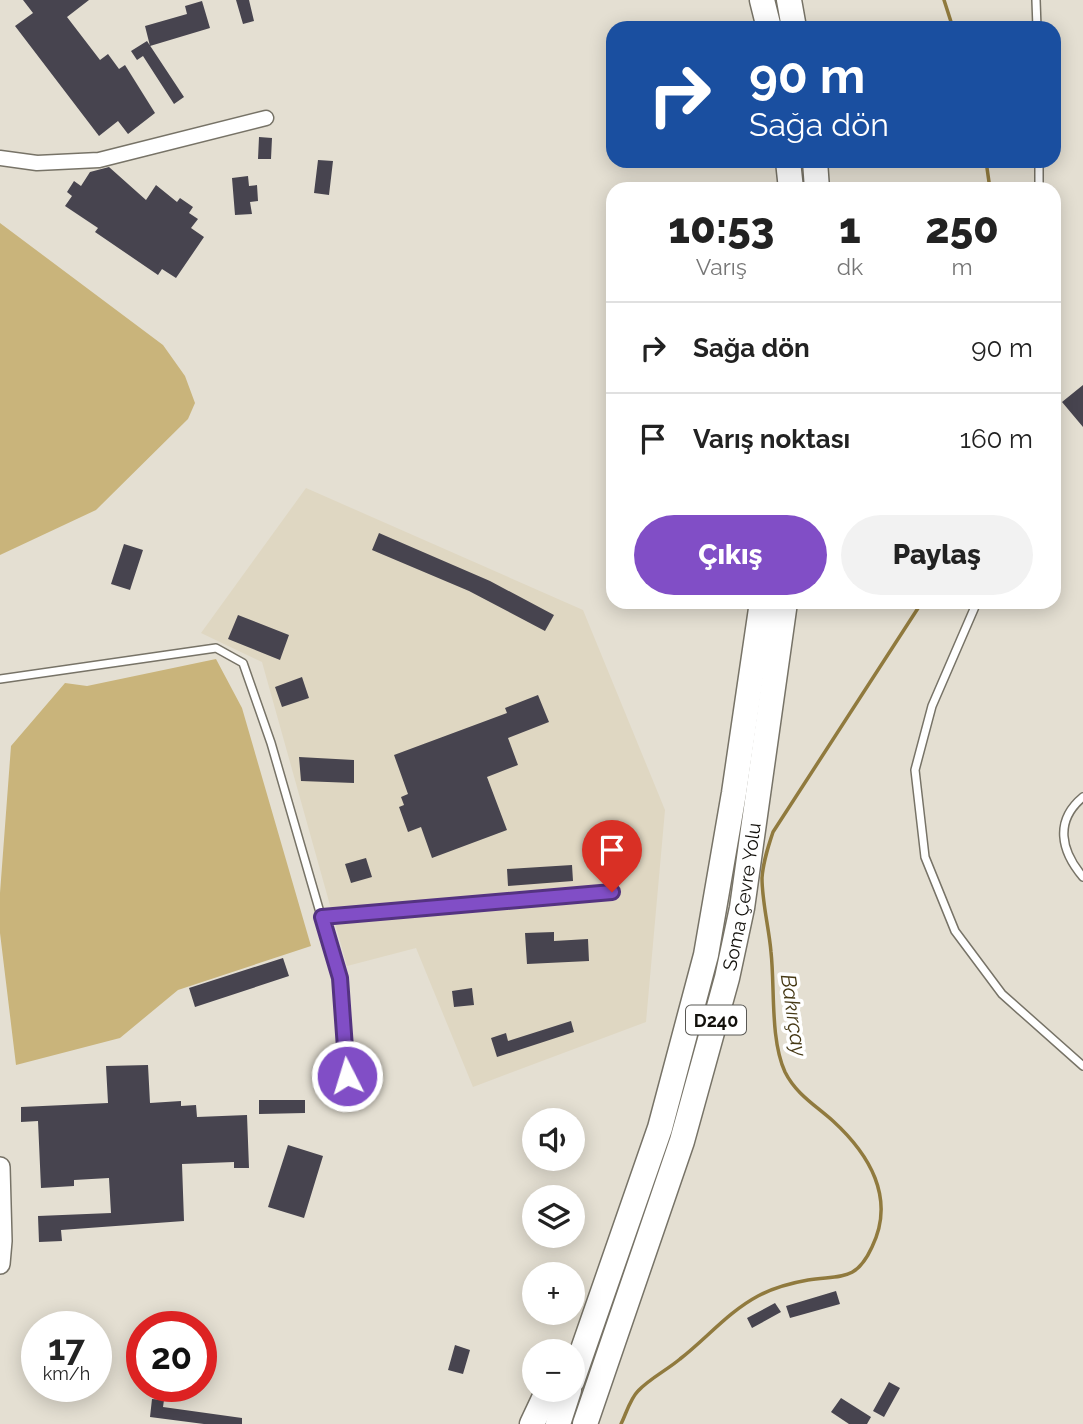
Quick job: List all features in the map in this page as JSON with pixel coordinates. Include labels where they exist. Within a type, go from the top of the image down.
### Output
[{"type":"highway","points":[[762,0],[767,21]]},
{"type":"highway","points":[[789,0],[793,21]]},
{"type":"highway","name":"Soma Çevre Yolu","points":[[585,1343],[660,1128],[706,955],[734,793],[761,609]]},
{"type":"highway","name":"Soma Çevre Yolu","points":[[585,1424],[686,1128],[727,978],[742,908],[784,609]]},
{"type":"highway","points":[[570,1339],[588,1299],[621,1239]]},
{"type":"highway","points":[[597,1424],[626,1326],[637,1272]]},
{"type":"highway","points":[[532,1424],[542,1402]]},
{"type":"highway","points":[[558,1424],[565,1402]]},
{"type":"street","points":[[0,158],[37,163],[99,160],[266,118]]},
{"type":"street","points":[[0,1167],[0,1264]]},
{"type":"lane","points":[[1036,0],[1037,21]]},
{"type":"lane","points":[[974,609],[932,706],[915,770],[925,857],[955,931],[1002,994],[1083,1066]]},
{"type":"lane","points":[[0,679],[216,648],[243,663],[271,743],[340,978],[347,1076],[340,1096]]},
{"type":"lane","points":[[1083,797],[1069,812],[1064,835],[1067,854],[1083,877]]},
{"type":"lane","points":[[322,917],[612,892]]},
{"type":"shaded area","points":[[0,223],[163,345],[185,376],[195,403],[188,419],[96,510],[0,555]]},
{"type":"shaded area","points":[[306,488],[583,610],[665,810],[646,1022],[473,1087],[416,948],[347,966],[262,662],[201,633]]},
{"type":"shaded area","points":[[216,659],[242,708],[311,946],[178,990],[120,1038],[16,1065],[0,933],[0,893],[11,746],[65,683],[87,686]]},
{"type":"building","points":[[23,0],[89,0],[67,17],[100,60],[108,54],[119,69],[125,65],[155,113],[128,134],[118,121],[99,136],[15,26],[33,13]]},
{"type":"building","points":[[236,0],[249,0],[254,21],[243,24]]},
{"type":"building","points":[[202,1],[210,28],[150,46],[145,26],[187,14],[185,6]]},
{"type":"building","points":[[147,41],[184,97],[174,104],[143,56],[137,60],[131,51]]},
{"type":"building","points":[[259,137],[272,138],[271,159],[258,159]]},
{"type":"building","points":[[318,160],[333,161],[329,195],[314,193]]},
{"type":"building","points":[[109,167],[146,200],[156,185],[177,202],[180,198],[193,207],[189,213],[198,219],[191,228],[204,237],[176,278],[162,269],[158,275],[95,232],[98,228],[65,206],[72,196],[67,192],[74,181],[81,186],[90,172]]},
{"type":"building","points":[[248,176],[249,186],[257,185],[258,201],[250,202],[252,214],[235,215],[232,178]]},
{"type":"building","points":[[1083,385],[1083,427],[1062,402]]},
{"type":"building","points":[[379,533],[490,581],[554,615],[545,631],[469,591],[372,550]]},
{"type":"building","points":[[124,544],[143,550],[130,590],[111,584]]},
{"type":"building","points":[[238,615],[289,635],[280,660],[228,639]]},
{"type":"building","points":[[302,677],[309,698],[282,707],[275,687]]},
{"type":"building","points":[[538,695],[549,722],[508,738],[518,765],[487,777],[507,830],[432,858],[421,827],[408,832],[399,807],[404,805],[401,797],[408,794],[394,755],[507,713],[505,708]]},
{"type":"building","points":[[299,757],[354,760],[354,783],[301,781]]},
{"type":"building","points":[[366,858],[372,877],[351,883],[345,864]]},
{"type":"building","points":[[572,865],[573,881],[508,886],[507,869]]},
{"type":"building","points":[[554,932],[554,941],[588,939],[589,961],[527,964],[525,933]]},
{"type":"building","points":[[283,958],[289,976],[195,1007],[189,988]]},
{"type":"building","points":[[472,988],[474,1005],[454,1007],[452,991]]},
{"type":"building","points":[[571,1021],[574,1032],[497,1057],[491,1038],[506,1033],[508,1041]]},
{"type":"building","points":[[148,1065],[150,1103],[181,1101],[181,1106],[196,1105],[197,1117],[247,1115],[249,1168],[234,1168],[234,1162],[182,1164],[184,1221],[61,1230],[62,1241],[39,1242],[38,1216],[111,1213],[109,1178],[74,1180],[74,1186],[41,1188],[38,1121],[21,1122],[21,1107],[108,1103],[106,1066]]},
{"type":"building","points":[[259,1100],[305,1100],[305,1113],[259,1114]]},
{"type":"building","points":[[288,1145],[323,1156],[304,1218],[268,1207]]},
{"type":"building","points":[[836,1291],[840,1304],[790,1318],[786,1306]]},
{"type":"building","points":[[775,1303],[781,1312],[752,1328],[747,1318]]},
{"type":"building","points":[[455,1345],[470,1350],[463,1374],[448,1370]]},
{"type":"building","points":[[889,1382],[900,1388],[884,1417],[873,1411]]},
{"type":"building","points":[[841,1398],[871,1417],[867,1424],[849,1424],[831,1412]]},
{"type":"building","points":[[152,1402],[164,1402],[163,1407],[242,1418],[242,1424],[204,1424],[150,1417]]},
{"type":"waterway","name":"Bakırçay","points":[[944,0],[951,21]]},
{"type":"waterway","name":"Bakırçay","points":[[987,168],[989,182]]},
{"type":"waterway","name":"Bakırçay","points":[[621,1424],[635,1394],[642,1387],[690,1351],[737,1310],[758,1296],[782,1286],[839,1277],[853,1272],[866,1258],[879,1229],[880,1194],[867,1162],[846,1134],[795,1087],[780,1059],[762,878],[773,832],[917,609]]},
{"type":"route","points":[[347,1076],[340,978],[322,917],[612,892]]}]
